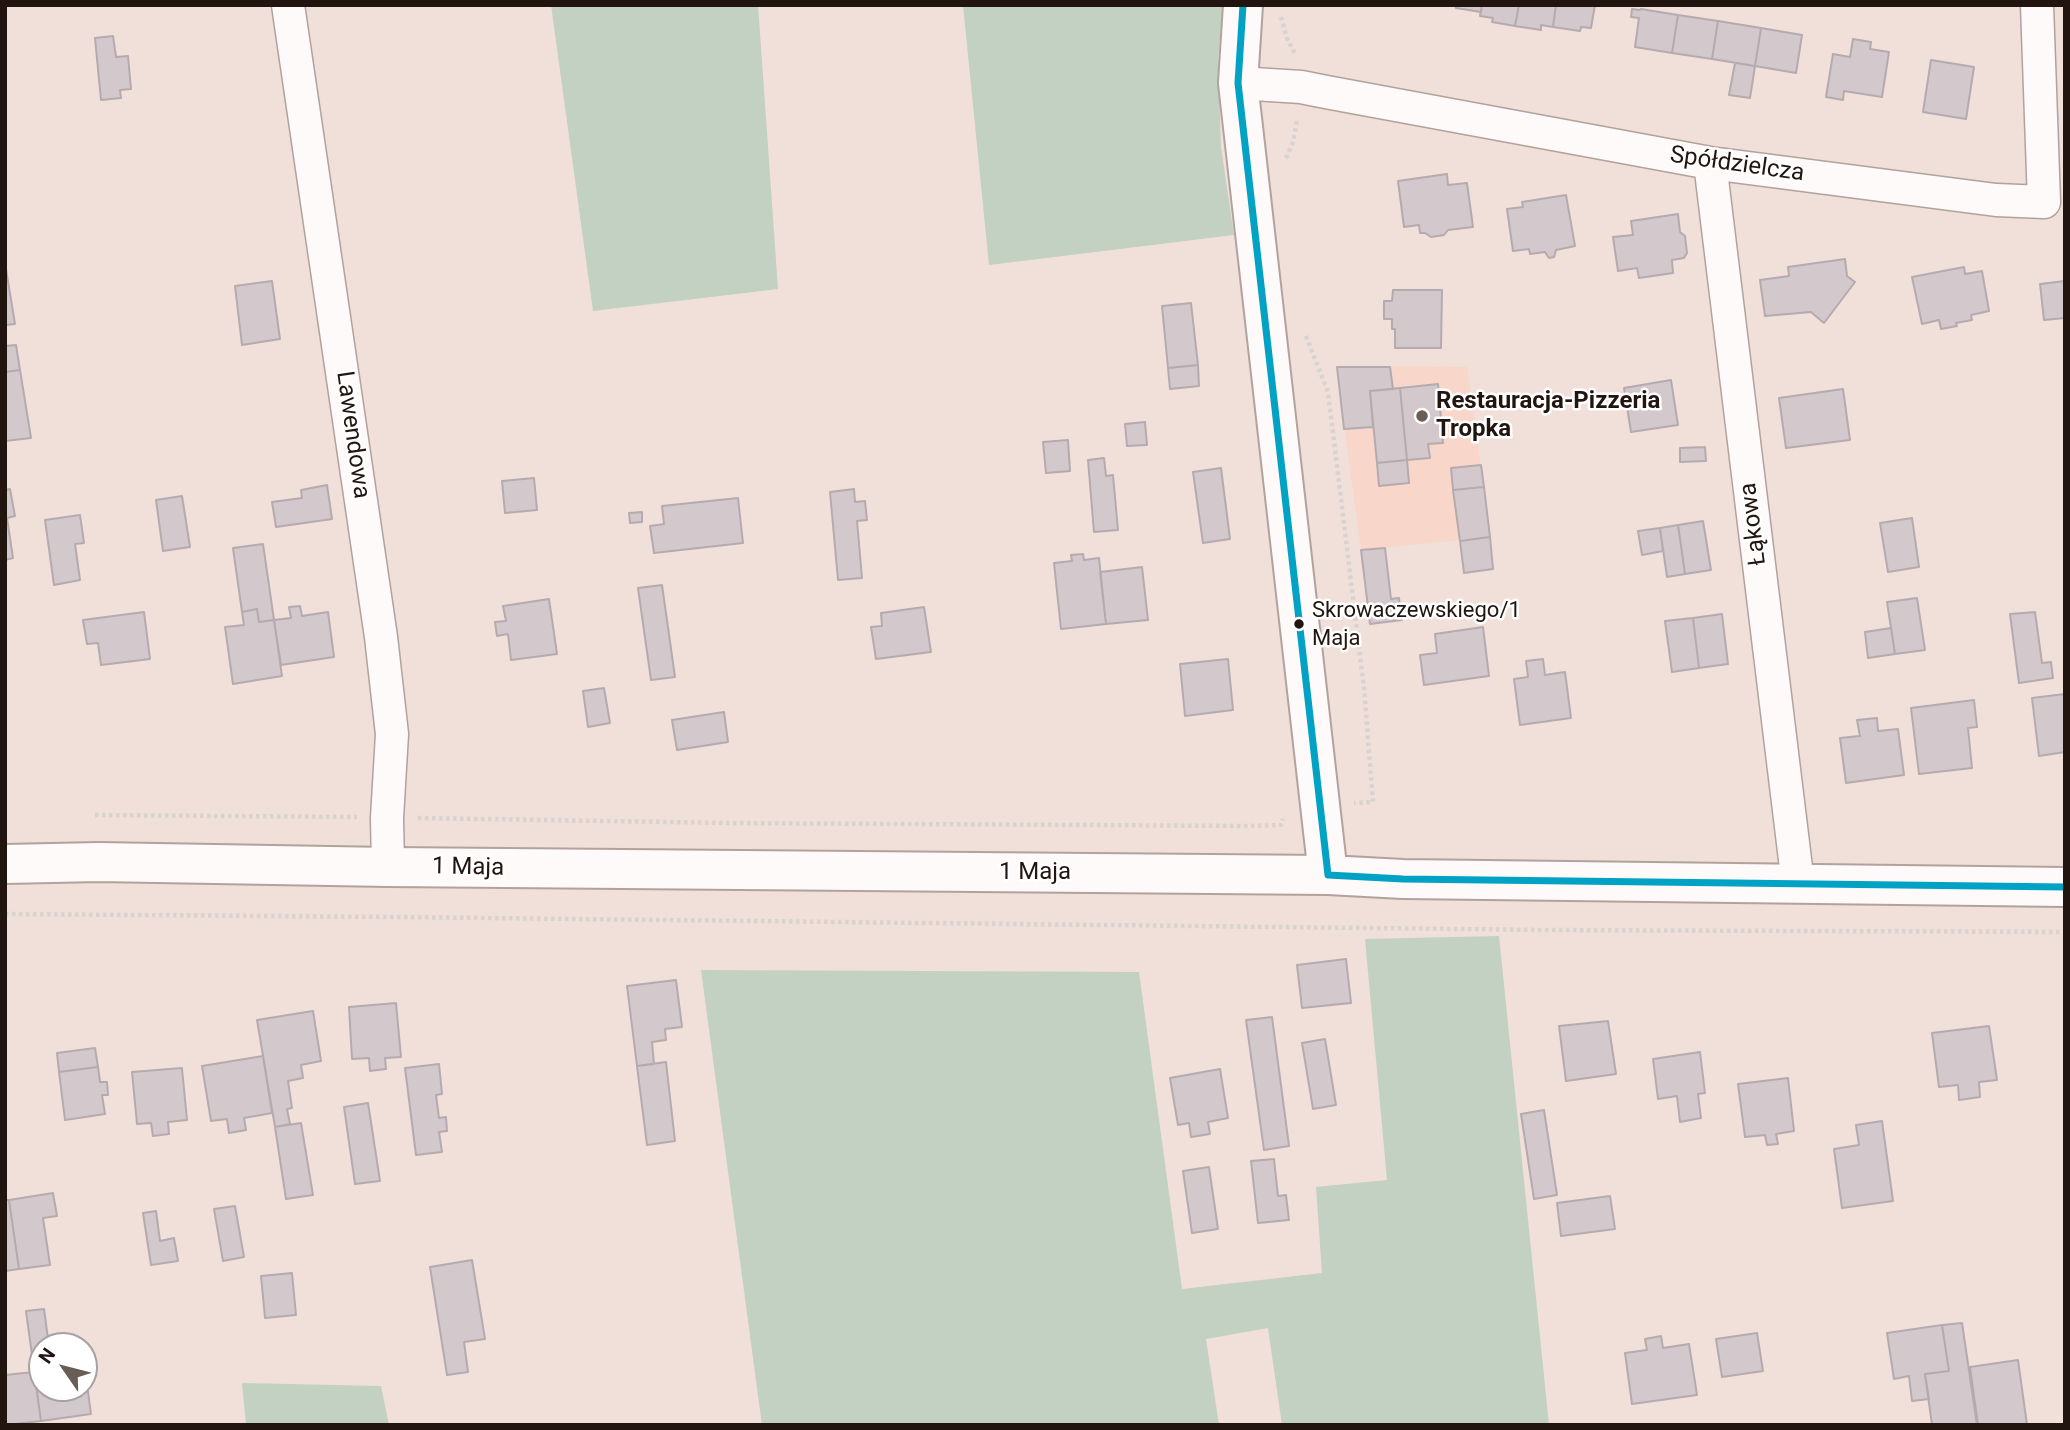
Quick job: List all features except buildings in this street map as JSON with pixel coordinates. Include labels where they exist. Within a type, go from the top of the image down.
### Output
[{"type":"street","name":"Lawendowa","points":[[288,5],[381,637],[392,734],[387,818],[388,867]]},
{"type":"street","points":[[1243,5],[1238,83],[1328,876]]},
{"type":"street","name":"Spółdzielcza","points":[[1238,83],[1326,92],[1710,163],[1996,200],[2054,201],[2037,5]]},
{"type":"street","name":"Łąkowa","points":[[1710,163],[1798,884]]},
{"type":"street","name":"1 Maja","points":[[5,864],[99,862],[2065,887]]},
{"type":"path","points":[[1280,10],[1284,32],[1299,61]]},
{"type":"path","points":[[1284,167],[1295,134],[1298,114]]},
{"type":"path","points":[[1306,335],[1328,392],[1364,688],[1373,802],[1348,803]]},
{"type":"path","points":[[95,815],[1248,826],[1281,825],[1283,818]]},
{"type":"path","points":[[5,914],[1545,930],[2065,932]]},
{"type":"shaded area","points":[[1336,366],[1467,367],[1491,537],[1361,550]]},
{"type":"green space","points":[[551,5],[758,5],[778,289],[593,311]]},
{"type":"green space","points":[[963,5],[1223,5],[1218,58],[1221,147],[1234,235],[989,265]]},
{"type":"green space","points":[[1499,936],[1549,1425],[1282,1425],[1268,1328],[1206,1339],[1219,1425],[762,1425],[701,970],[1139,972],[1182,1289],[1322,1273],[1316,1187],[1387,1180],[1365,939]]},
{"type":"green space","points":[[242,1383],[381,1386],[389,1425],[246,1425]]},
{"type":"transit line","points":[[1243,5],[1238,83],[1328,875],[1403,879],[2065,887]]},
{"type":"place","name":"Restauracja-Pizzeria Tropka","points":[[1422,416]]},
{"type":"place","name":"Skrowaczewskiego/1 Maja","points":[[1299,624]]}]
